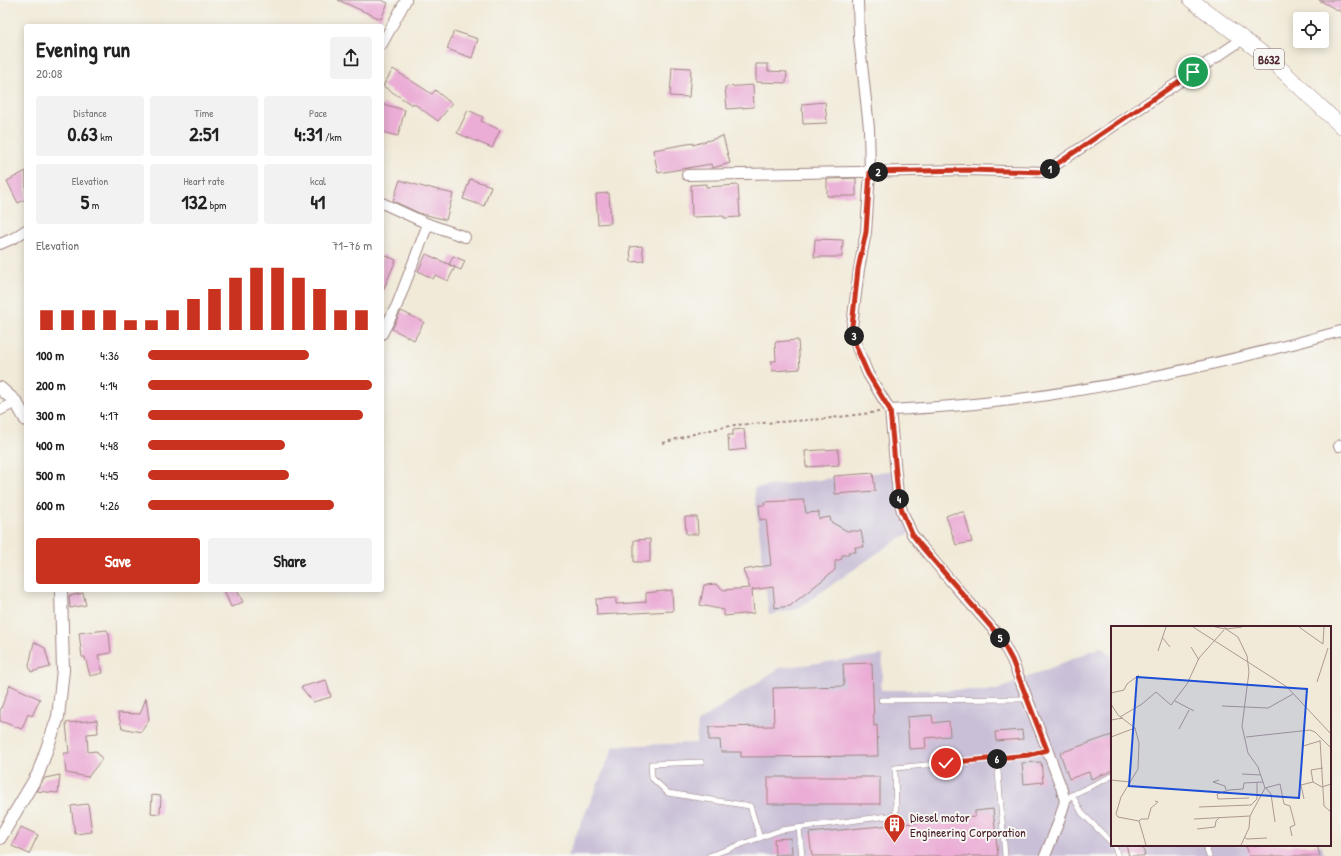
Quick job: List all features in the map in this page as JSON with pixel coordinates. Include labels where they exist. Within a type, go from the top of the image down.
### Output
[{"type":"main road","name":"B632","points":[[1191,0],[1270,59],[1341,126]]},
{"type":"street","points":[[384,40],[406,0]]},
{"type":"street","points":[[858,0],[859,37],[869,128],[870,172],[866,232],[858,269],[852,326],[856,347],[868,374],[890,410],[898,495],[902,511],[912,534],[954,586],[999,636],[1012,660],[1061,787],[1068,798],[1045,856]]},
{"type":"street","points":[[687,174],[968,170],[1045,172],[1243,39]]},
{"type":"street","points":[[384,204],[428,224],[465,237]]},
{"type":"street","points":[[384,330],[397,305],[428,224]]},
{"type":"street","points":[[0,244],[14,238],[24,231]]},
{"type":"street","points":[[890,410],[946,407],[1011,400],[1099,386],[1183,370],[1341,331]]},
{"type":"street","points":[[0,388],[16,402],[24,416]]},
{"type":"street","points":[[0,410],[16,402]]},
{"type":"street","points":[[2,831],[38,774],[58,717],[63,670],[61,592]]},
{"type":"lane","points":[[881,700],[1028,699]]},
{"type":"lane","points":[[709,856],[781,830],[896,816],[895,768],[997,759],[1029,755],[1047,750]]},
{"type":"lane","points":[[997,759],[1005,856]]},
{"type":"lane","points":[[701,762],[652,764],[652,778],[668,793],[750,806],[760,838]]},
{"type":"lane","points":[[1111,776],[1068,798],[1111,842]]},
{"type":"lane","points":[[799,828],[802,856]]},
{"type":"lane","points":[[1114,846],[1118,856]]},
{"type":"lane","points":[[1205,846],[1209,856]]},
{"type":"path","points":[[663,443],[701,432],[734,425],[823,419],[890,410]]},
{"type":"shaded area","points":[[896,470],[910,533],[892,543],[797,609],[769,615],[754,488]]},
{"type":"shaded area","points":[[1101,647],[1111,656],[1111,846],[1322,846],[1324,856],[567,856],[614,746],[696,743],[698,722],[779,668],[883,655],[881,690],[997,690]]},
{"type":"building","points":[[338,0],[381,0],[388,3],[381,19]]},
{"type":"building","points":[[1319,0],[1341,0],[1341,12]]},
{"type":"building","points":[[454,31],[478,39],[472,58],[447,49]]},
{"type":"building","points":[[756,64],[768,64],[768,71],[787,72],[786,83],[756,82]]},
{"type":"building","points":[[672,67],[691,68],[689,97],[670,96]]},
{"type":"building","points":[[393,69],[432,94],[435,90],[452,104],[438,121],[413,103],[412,105],[384,87]]},
{"type":"building","points":[[753,85],[754,107],[727,109],[725,87]]},
{"type":"building","points":[[825,102],[827,123],[803,124],[802,104]]},
{"type":"building","points":[[384,105],[405,110],[398,136],[384,132]]},
{"type":"building","points":[[468,110],[483,117],[481,121],[500,130],[492,148],[457,133]]},
{"type":"building","points":[[723,136],[730,163],[712,168],[711,164],[658,173],[653,150],[693,143],[693,145]]},
{"type":"building","points":[[24,172],[24,200],[18,203],[7,181]]},
{"type":"building","points":[[856,178],[856,196],[827,196],[827,179]]},
{"type":"building","points":[[470,179],[491,186],[484,206],[463,199]]},
{"type":"building","points":[[400,180],[453,194],[446,220],[419,213],[393,201]]},
{"type":"building","points":[[706,184],[706,187],[738,185],[740,217],[692,217],[691,185]]},
{"type":"building","points":[[609,193],[611,223],[598,224],[596,194]]},
{"type":"building","points":[[815,239],[843,240],[842,257],[814,257]]},
{"type":"building","points":[[642,246],[644,261],[631,262],[630,247]]},
{"type":"building","points":[[426,254],[455,267],[448,281],[435,275],[433,279],[418,271]]},
{"type":"building","points":[[384,255],[396,260],[384,288]]},
{"type":"building","points":[[453,256],[465,261],[461,270],[449,265]]},
{"type":"building","points":[[401,311],[424,322],[414,340],[392,329]]},
{"type":"building","points":[[798,340],[800,369],[772,371],[771,361],[776,361],[775,342]]},
{"type":"building","points":[[744,429],[746,449],[729,451],[728,435],[733,435],[733,430]]},
{"type":"building","points":[[838,449],[839,465],[806,467],[805,451]]},
{"type":"building","points":[[873,473],[875,491],[835,494],[834,476]]},
{"type":"building","points":[[804,500],[806,513],[819,512],[819,519],[830,517],[831,522],[847,531],[861,531],[864,547],[855,547],[856,552],[848,552],[849,555],[842,555],[842,559],[835,561],[835,570],[790,606],[775,608],[773,587],[752,590],[754,613],[724,616],[724,610],[700,605],[704,585],[716,584],[724,590],[750,588],[743,570],[771,565],[766,519],[760,520],[759,505],[765,505],[764,502]]},
{"type":"building","points":[[964,512],[972,542],[956,545],[946,516]]},
{"type":"building","points":[[685,517],[697,517],[698,534],[686,534]]},
{"type":"building","points":[[650,539],[650,562],[634,562],[634,540]]},
{"type":"building","points":[[672,590],[673,611],[597,615],[596,599],[616,598],[616,604],[646,602],[646,593]]},
{"type":"building","points":[[225,592],[238,592],[243,602],[231,607]]},
{"type":"building","points":[[83,593],[86,605],[70,608],[69,596]]},
{"type":"building","points":[[107,630],[109,634],[111,653],[98,655],[103,673],[90,676],[85,657],[82,657],[79,633]]},
{"type":"building","points":[[34,642],[45,648],[50,667],[31,672],[29,666]]},
{"type":"building","points":[[872,663],[874,726],[877,725],[878,756],[741,757],[741,752],[721,752],[720,740],[709,740],[709,727],[774,726],[773,688],[844,686],[843,664]]},
{"type":"building","points":[[326,680],[331,697],[313,702],[301,687]]},
{"type":"building","points":[[10,685],[40,699],[32,716],[28,714],[22,729],[0,721],[0,711]]},
{"type":"building","points":[[146,698],[149,720],[141,732],[122,728],[118,713],[140,714]]},
{"type":"building","points":[[932,715],[933,723],[949,721],[950,736],[925,738],[926,748],[909,749],[907,717]]},
{"type":"building","points":[[97,720],[98,733],[87,734],[88,752],[96,751],[102,759],[88,777],[66,773],[64,753],[69,753],[66,723]]},
{"type":"building","points":[[1022,730],[1023,739],[996,741],[995,732]]},
{"type":"building","points":[[1111,735],[1111,771],[1091,779],[1089,772],[1069,779],[1060,753]]},
{"type":"building","points":[[1041,762],[1043,782],[1024,784],[1022,763]]},
{"type":"building","points":[[60,775],[58,793],[36,791],[45,778]]},
{"type":"building","points":[[768,777],[880,777],[880,804],[768,804]]},
{"type":"building","points":[[152,795],[161,796],[160,814],[151,813]]},
{"type":"building","points":[[88,804],[92,832],[75,834],[71,806]]},
{"type":"building","name":"Diesel motor Engineering Corporation","points":[[993,809],[998,856],[812,856],[809,833],[975,817],[975,811]]},
{"type":"building","points":[[21,827],[38,835],[29,854],[12,846]]},
{"type":"building","points":[[791,838],[792,854],[775,855],[774,839]]},
{"type":"building","points":[[1126,846],[1142,846],[1145,856],[1129,856]]},
{"type":"building","points":[[1246,846],[1317,846],[1320,856],[1249,856]]},
{"type":"place","name":"Diesel motor Engineering Corporation","points":[[894,844]]},
{"type":"route","points":[[946,763],[1029,755],[1047,750],[1012,660],[999,636],[954,586],[922,547],[912,534],[902,511],[898,495],[897,470],[890,410],[868,374],[856,347],[852,326],[858,269],[866,232],[870,172],[968,170],[1045,172],[1193,72]]}]
